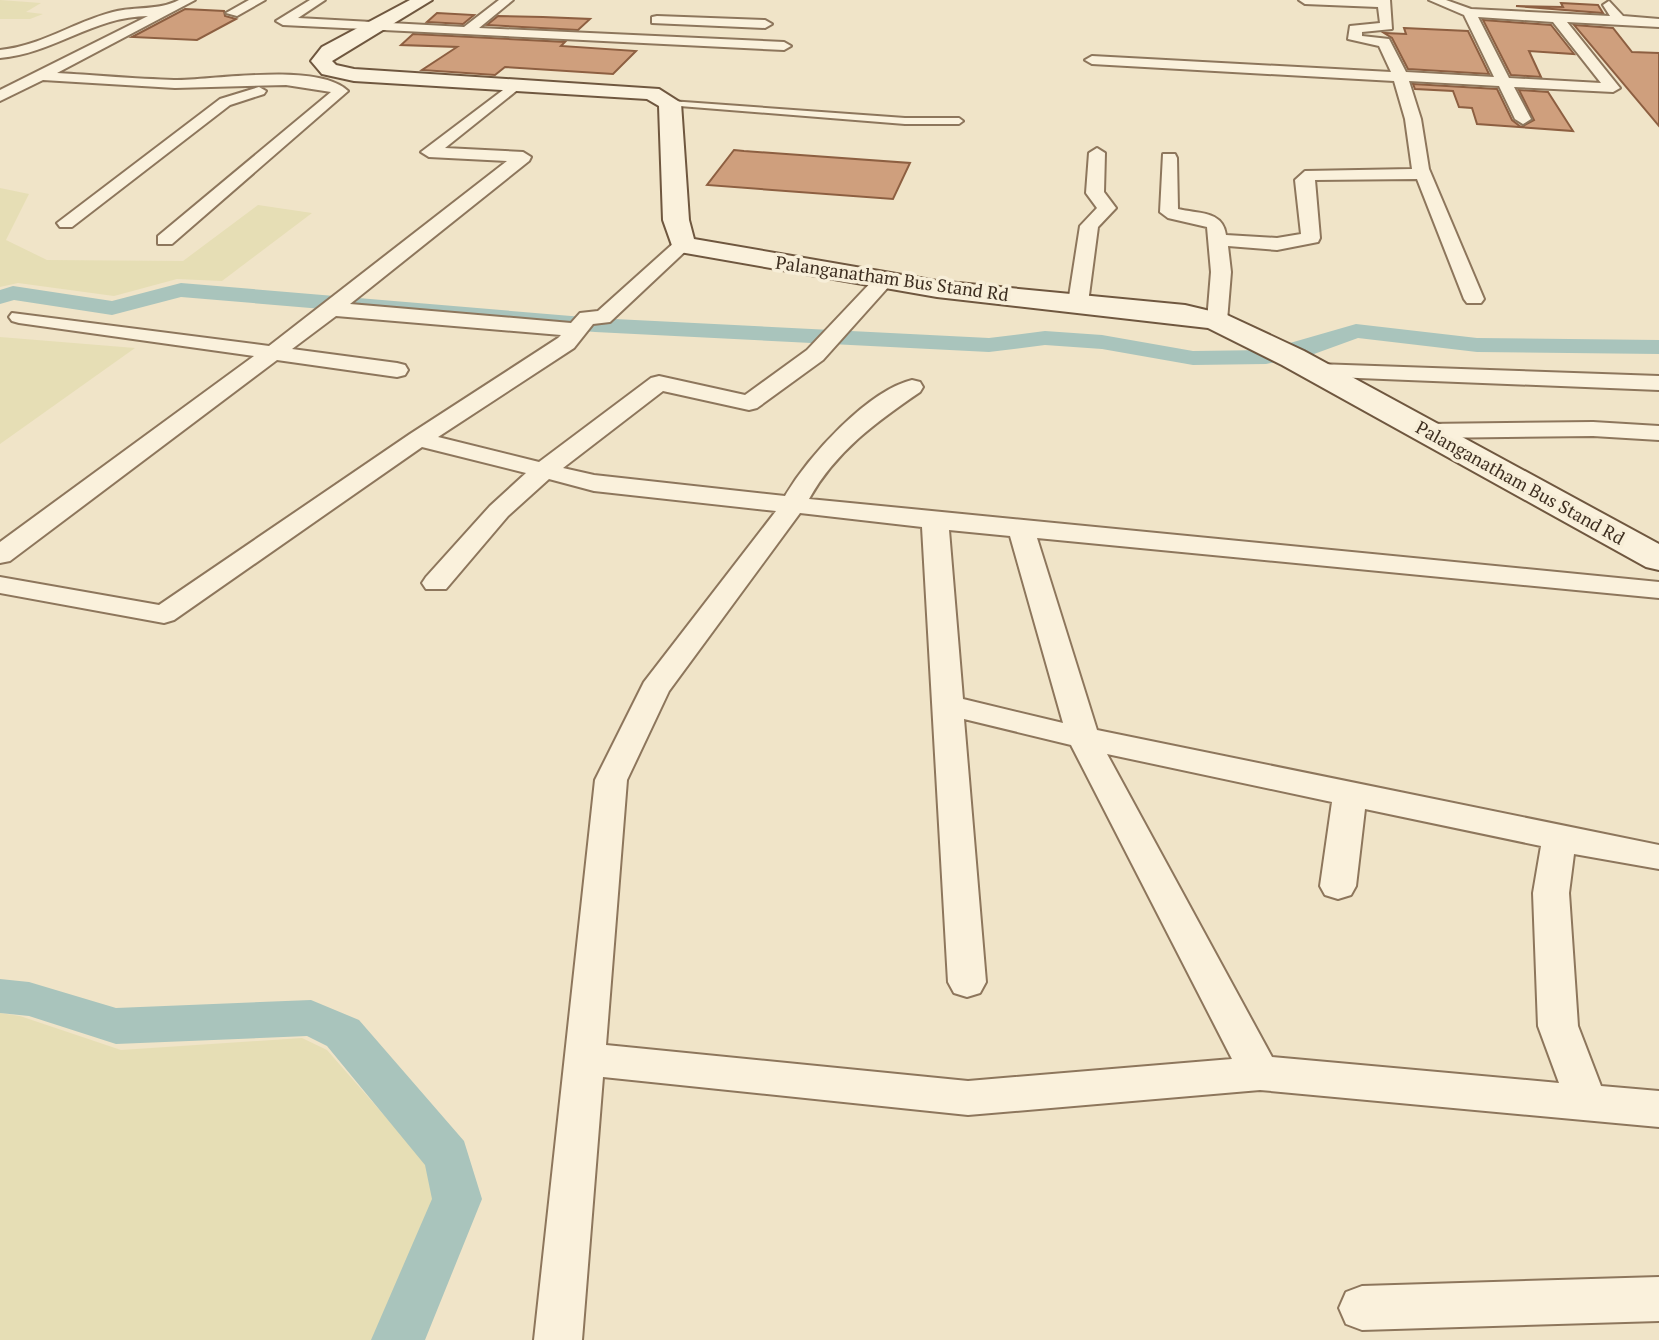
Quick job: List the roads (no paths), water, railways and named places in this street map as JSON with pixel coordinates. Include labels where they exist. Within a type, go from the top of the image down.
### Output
[{"type":"street","points":[[0,96],[45,76],[189,0]]},
{"type":"street","points":[[232,13],[259,0]]},
{"type":"street","points":[[319,0],[283,21],[784,46]]},
{"type":"street","points":[[332,309],[581,323],[603,318],[683,245],[676,220],[670,103],[652,93],[354,75],[329,70],[321,61],[329,51],[423,0]]},
{"type":"street","points":[[467,31],[507,0]]},
{"type":"street","points":[[1305,0],[1385,2],[1387,26],[1355,29],[1355,39],[1384,42],[1402,77],[1416,118],[1421,169],[1474,299]]},
{"type":"street","points":[[1435,0],[1469,13],[1659,23]]},
{"type":"street","points":[[1092,60],[1613,88],[1557,18],[1547,0]]},
{"type":"street","points":[[1606,0],[1619,20]]},
{"type":"street","points":[[691,42],[751,6]]},
{"type":"street","points":[[0,54],[28,52],[111,16],[161,13]]},
{"type":"street","points":[[1469,13],[1523,119]]},
{"type":"street","points":[[643,19],[783,25]]},
{"type":"street","points":[[45,76],[174,84],[263,80],[304,83],[341,91],[165,240]]},
{"type":"street","points":[[66,223],[225,102],[249,93],[304,83]]},
{"type":"street","points":[[0,555],[332,309],[523,157],[429,152],[515,85]]},
{"type":"street","points":[[1078,303],[1089,226],[1107,208],[1095,193],[1097,153]]},
{"type":"street","points":[[1169,158],[1169,212],[1213,221],[1218,240],[1222,296],[1217,321]]},
{"type":"street","points":[[1218,240],[1277,244],[1311,238],[1305,177],[1406,176],[1421,169]]},
{"type":"street","name":"Palanganatham Bus Stand Rd","points":[[683,245],[884,280],[1185,314],[1217,321],[1659,559]]},
{"type":"street","points":[[436,583],[499,511],[544,470],[659,383],[749,403],[815,355],[884,280]]},
{"type":"street","points":[[19,317],[397,370]]},
{"type":"street","points":[[0,585],[164,614],[418,439],[566,343],[581,323]]},
{"type":"street","points":[[1294,360],[1659,383]]},
{"type":"street","points":[[558,1340],[611,780],[655,689],[793,505],[807,478],[847,431],[912,387]]},
{"type":"street","points":[[1426,431],[1593,429],[1659,433]]},
{"type":"street","points":[[418,439],[594,483],[935,521],[1659,590]]},
{"type":"street","points":[[935,521],[967,982]]},
{"type":"street","points":[[1021,529],[1083,738],[1260,1073]]},
{"type":"street","points":[[948,705],[1083,738],[1559,839],[1659,857]]},
{"type":"street","points":[[1338,886],[1350,795]]},
{"type":"street","points":[[1559,839],[1551,893],[1558,1026],[1587,1103]]},
{"type":"street","points":[[584,1059],[968,1098],[1260,1073],[1659,1109]]},
{"type":"street","points":[[1362,1308],[1659,1299]]},
{"type":"lane","points":[[670,103],[905,121],[959,121]]},
{"type":"waterway","points":[[0,297],[13,293],[112,308],[181,290],[595,325],[989,345],[1045,338],[1102,342],[1193,358],[1266,357],[1305,349],[1356,331],[1477,345],[1659,347]]},
{"type":"waterway","points":[[0,996],[29,999],[116,1026],[311,1018],[343,1033],[447,1156],[457,1199],[398,1340]]}]
